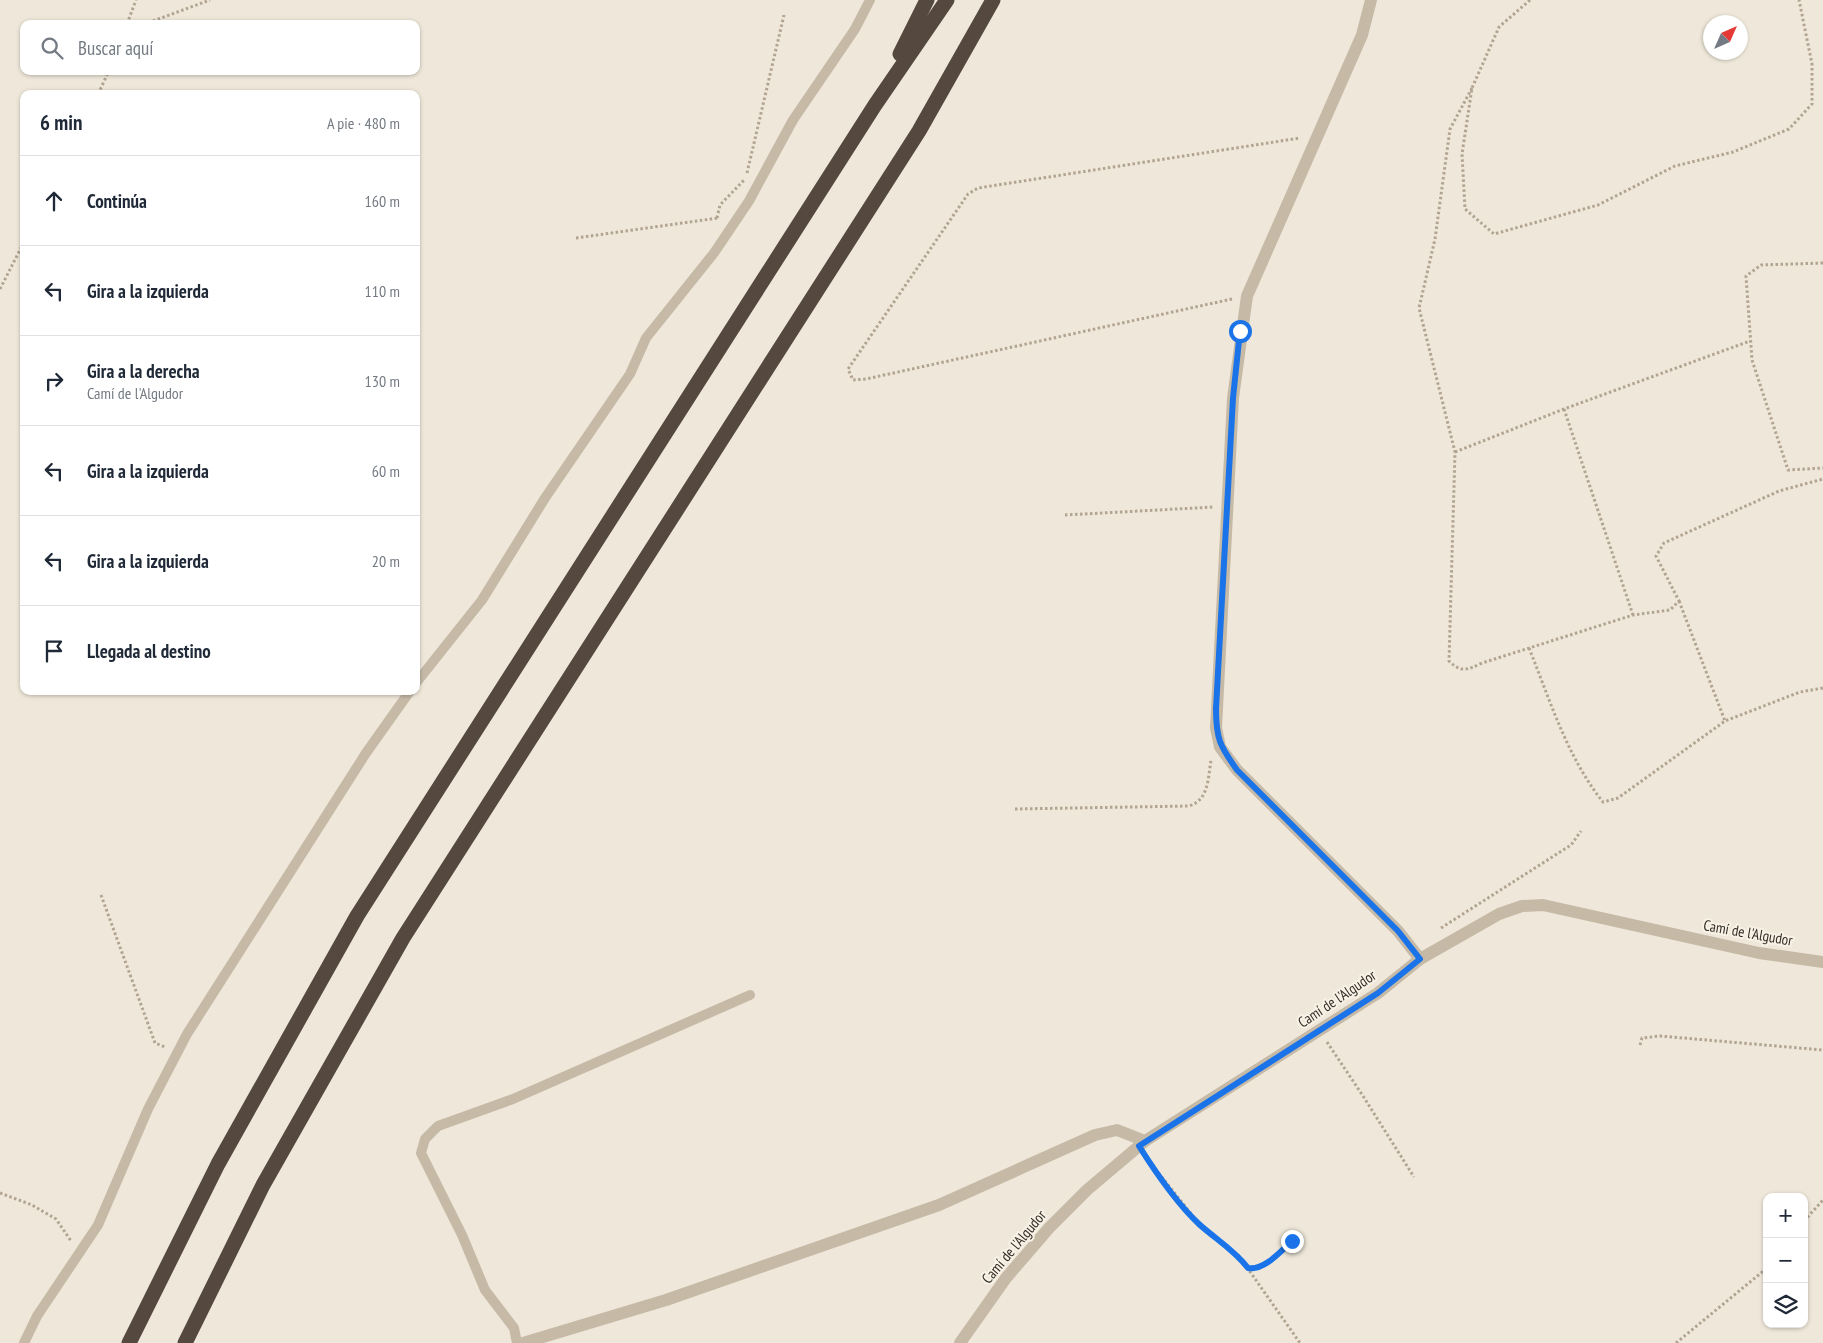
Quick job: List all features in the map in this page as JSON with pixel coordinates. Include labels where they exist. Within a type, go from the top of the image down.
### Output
[{"type":"highway","points":[[875,105],[927,0]]},
{"type":"highway","points":[[129,1343],[218,1164],[356,916],[875,105],[947,0]]},
{"type":"highway","points":[[185,1343],[263,1185],[403,938],[914,139],[993,0]]},
{"type":"street","points":[[1371,0],[1362,35],[1247,296],[1240,331],[1233,398],[1216,709],[1220,747],[1237,770],[1398,931],[1420,959]]},
{"type":"street","name":"Camí de l'Algudor","points":[[960,1343],[1006,1278],[1049,1228],[1087,1190],[1142,1143],[1378,993],[1420,959],[1499,914],[1522,906],[1543,905],[1750,951],[1823,962]]},
{"type":"street","points":[[523,1343],[657,1303],[939,1205],[1095,1135],[1118,1130],[1142,1143]]},
{"type":"lane","points":[[420,678],[482,600],[545,498],[630,374],[646,338],[714,253],[749,201],[793,120],[855,29],[870,0]]},
{"type":"lane","points":[[24,1343],[37,1316],[98,1225],[148,1108],[177,1052],[279,887],[366,753],[407,695]]},
{"type":"lane","points":[[517,1343],[514,1328],[485,1290],[462,1235],[427,1167],[421,1153],[425,1138],[438,1126],[513,1099],[750,995]]},
{"type":"path","points":[[128,20],[136,0]]},
{"type":"path","points":[[156,20],[210,0]]},
{"type":"path","points":[[1530,0],[1499,27],[1472,88],[1450,129],[1435,239],[1419,308],[1455,452],[1449,661],[1457,669],[1466,670],[1482,662],[1633,615],[1670,610],[1679,601]]},
{"type":"path","points":[[1472,88],[1462,154],[1465,209],[1494,234],[1598,205],[1675,166],[1733,152],[1789,129],[1812,104],[1812,64],[1799,0]]},
{"type":"path","points":[[717,218],[720,205],[746,176],[784,14]]},
{"type":"path","points":[[100,90],[107,75]]},
{"type":"path","points":[[1247,296],[866,379],[853,380],[848,369],[968,194],[978,188],[1318,136]]},
{"type":"path","points":[[576,238],[717,218],[730,228]]},
{"type":"path","points":[[0,289],[20,250]]},
{"type":"path","points":[[1823,263],[1761,265],[1746,276],[1752,360],[1788,470],[1823,468]]},
{"type":"path","points":[[1455,452],[1564,409],[1750,340]]},
{"type":"path","points":[[1564,409],[1633,615]]},
{"type":"path","points":[[1725,721],[1679,601],[1656,556],[1664,543],[1779,491],[1823,480]]},
{"type":"path","points":[[1064,515],[1227,506]]},
{"type":"path","points":[[1530,648],[1560,727],[1591,788],[1603,802],[1618,798],[1725,721],[1800,692],[1823,688]]},
{"type":"path","points":[[1015,808],[1195,804],[1206,792],[1218,735]]},
{"type":"path","points":[[1440,929],[1571,845],[1581,831]]},
{"type":"path","points":[[101,895],[155,1043],[177,1052]]},
{"type":"path","points":[[1319,1032],[1363,1096],[1414,1178]]},
{"type":"path","points":[[1640,1045],[1642,1038],[1660,1036],[1823,1050]]},
{"type":"path","points":[[1142,1143],[1184,1206],[1200,1225],[1239,1256],[1300,1343]]},
{"type":"path","points":[[0,1193],[32,1205],[56,1219],[71,1242],[74,1262]]},
{"type":"path","points":[[1808,1217],[1823,1200]]},
{"type":"path","points":[[1248,1268],[1254,1269],[1263,1265],[1292,1241]]},
{"type":"path","points":[[1676,1343],[1763,1271]]},
{"type":"route","points":[[1240,331],[1233,398],[1216,709],[1216,728],[1220,747],[1237,770],[1398,931],[1420,959],[1378,993],[1139,1146],[1154,1168],[1200,1225],[1226,1244],[1248,1268],[1254,1269],[1263,1265],[1292,1241]]}]
